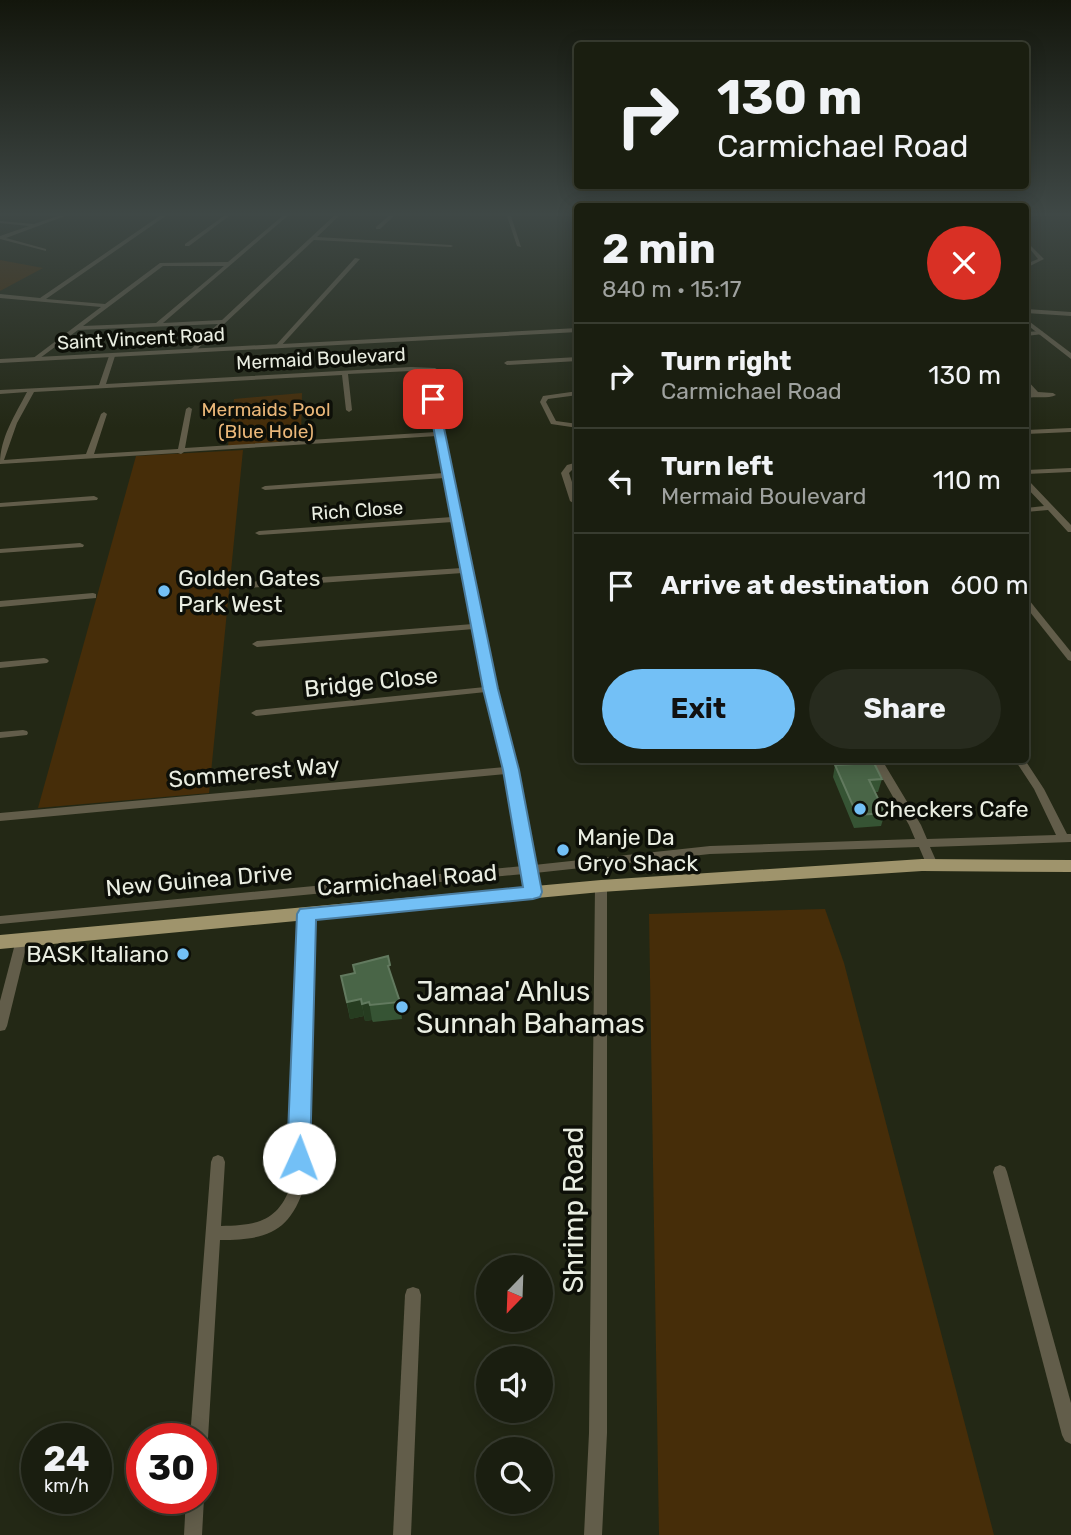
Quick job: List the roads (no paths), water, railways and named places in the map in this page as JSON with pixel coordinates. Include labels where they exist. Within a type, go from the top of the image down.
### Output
[{"type":"main road","name":"Carmichael Road","points":[[0,942],[601,886],[932,865],[1071,866]]},
{"type":"street","points":[[41,300],[63,285]]},
{"type":"street","points":[[34,360],[135,285]]},
{"type":"street","points":[[158,325],[204,285]]},
{"type":"street","points":[[192,351],[262,285]]},
{"type":"street","points":[[278,346],[334,285]]},
{"type":"street","points":[[0,296],[106,306]]},
{"type":"street","points":[[1029,311],[1071,314]]},
{"type":"street","points":[[76,328],[222,322]]},
{"type":"street","points":[[1029,323],[1071,358]]},
{"type":"street","name":"Saint Vincent Road","points":[[0,362],[574,330]]},
{"type":"street","points":[[1029,334],[1041,333]]},
{"type":"street","points":[[102,386],[112,355]]},
{"type":"street","points":[[507,363],[574,359]]},
{"type":"street","name":"Mermaid Boulevard","points":[[0,393],[411,369],[443,374],[446,381],[435,392],[433,399],[490,689],[511,770],[533,892]]},
{"type":"street","points":[[345,373],[349,410]]},
{"type":"street","points":[[1029,385],[1035,394]]},
{"type":"street","points":[[31,391],[14,423],[0,462],[441,434]]},
{"type":"street","points":[[574,393],[552,394],[545,397],[543,402],[554,423],[574,426]]},
{"type":"street","points":[[1029,395],[1053,395]]},
{"type":"street","points":[[181,452],[189,409]]},
{"type":"street","points":[[89,457],[104,414]]},
{"type":"street","points":[[1029,432],[1071,430]]},
{"type":"street","points":[[574,466],[565,473],[574,500]]},
{"type":"street","points":[[1029,472],[1071,470]]},
{"type":"street","points":[[265,488],[450,475]]},
{"type":"street","points":[[1029,486],[1071,530]]},
{"type":"street","points":[[0,505],[94,498]]},
{"type":"street","points":[[1029,510],[1050,508]]},
{"type":"street","points":[[1058,516],[1071,516]]},
{"type":"street","name":"Rich Close","points":[[259,533],[458,519]]},
{"type":"street","points":[[0,551],[80,545]]},
{"type":"street","points":[[233,586],[468,570]]},
{"type":"street","points":[[0,604],[93,596]]},
{"type":"street","points":[[1029,606],[1071,658]]},
{"type":"street","points":[[257,644],[478,626]]},
{"type":"street","points":[[0,665],[44,661]]},
{"type":"street","name":"Bridge Close","points":[[256,713],[490,689]]},
{"type":"street","points":[[0,734],[23,733]]},
{"type":"street","points":[[879,763],[922,841],[932,865]]},
{"type":"street","points":[[1022,763],[1067,838]]},
{"type":"street","name":"Sommerest Way","points":[[0,817],[511,770]]},
{"type":"street","name":"New Guinea Drive","points":[[0,920],[710,850],[1067,838]]},
{"type":"street","name":"Shrimp Road","points":[[593,1535],[598,1433],[601,886]]},
{"type":"street","points":[[212,1233],[250,1233],[270,1226],[286,1213],[295,1197],[298,1185],[307,914]]},
{"type":"street","points":[[0,1026],[22,940]]},
{"type":"street","points":[[200,1423],[218,1162]]},
{"type":"street","points":[[1000,1172],[1071,1435]]},
{"type":"street","points":[[402,1535],[413,1295]]},
{"type":"street","points":[[193,1535],[194,1514]]},
{"type":"place","name":"Golden Gates Park West","points":[[164,591]]},
{"type":"place","name":"Checkers Cafe","points":[[860,809]]},
{"type":"place","name":"Manje Da Gryo Shack","points":[[563,850]]},
{"type":"place","name":"BASK Italiano","points":[[183,954]]},
{"type":"place","name":"Jamaa' Ahlus Sunnah Bahamas","points":[[402,1007]]},
{"type":"park label","name":"Mermaids Pool (Blue Hole)","points":[[266,420]]}]
